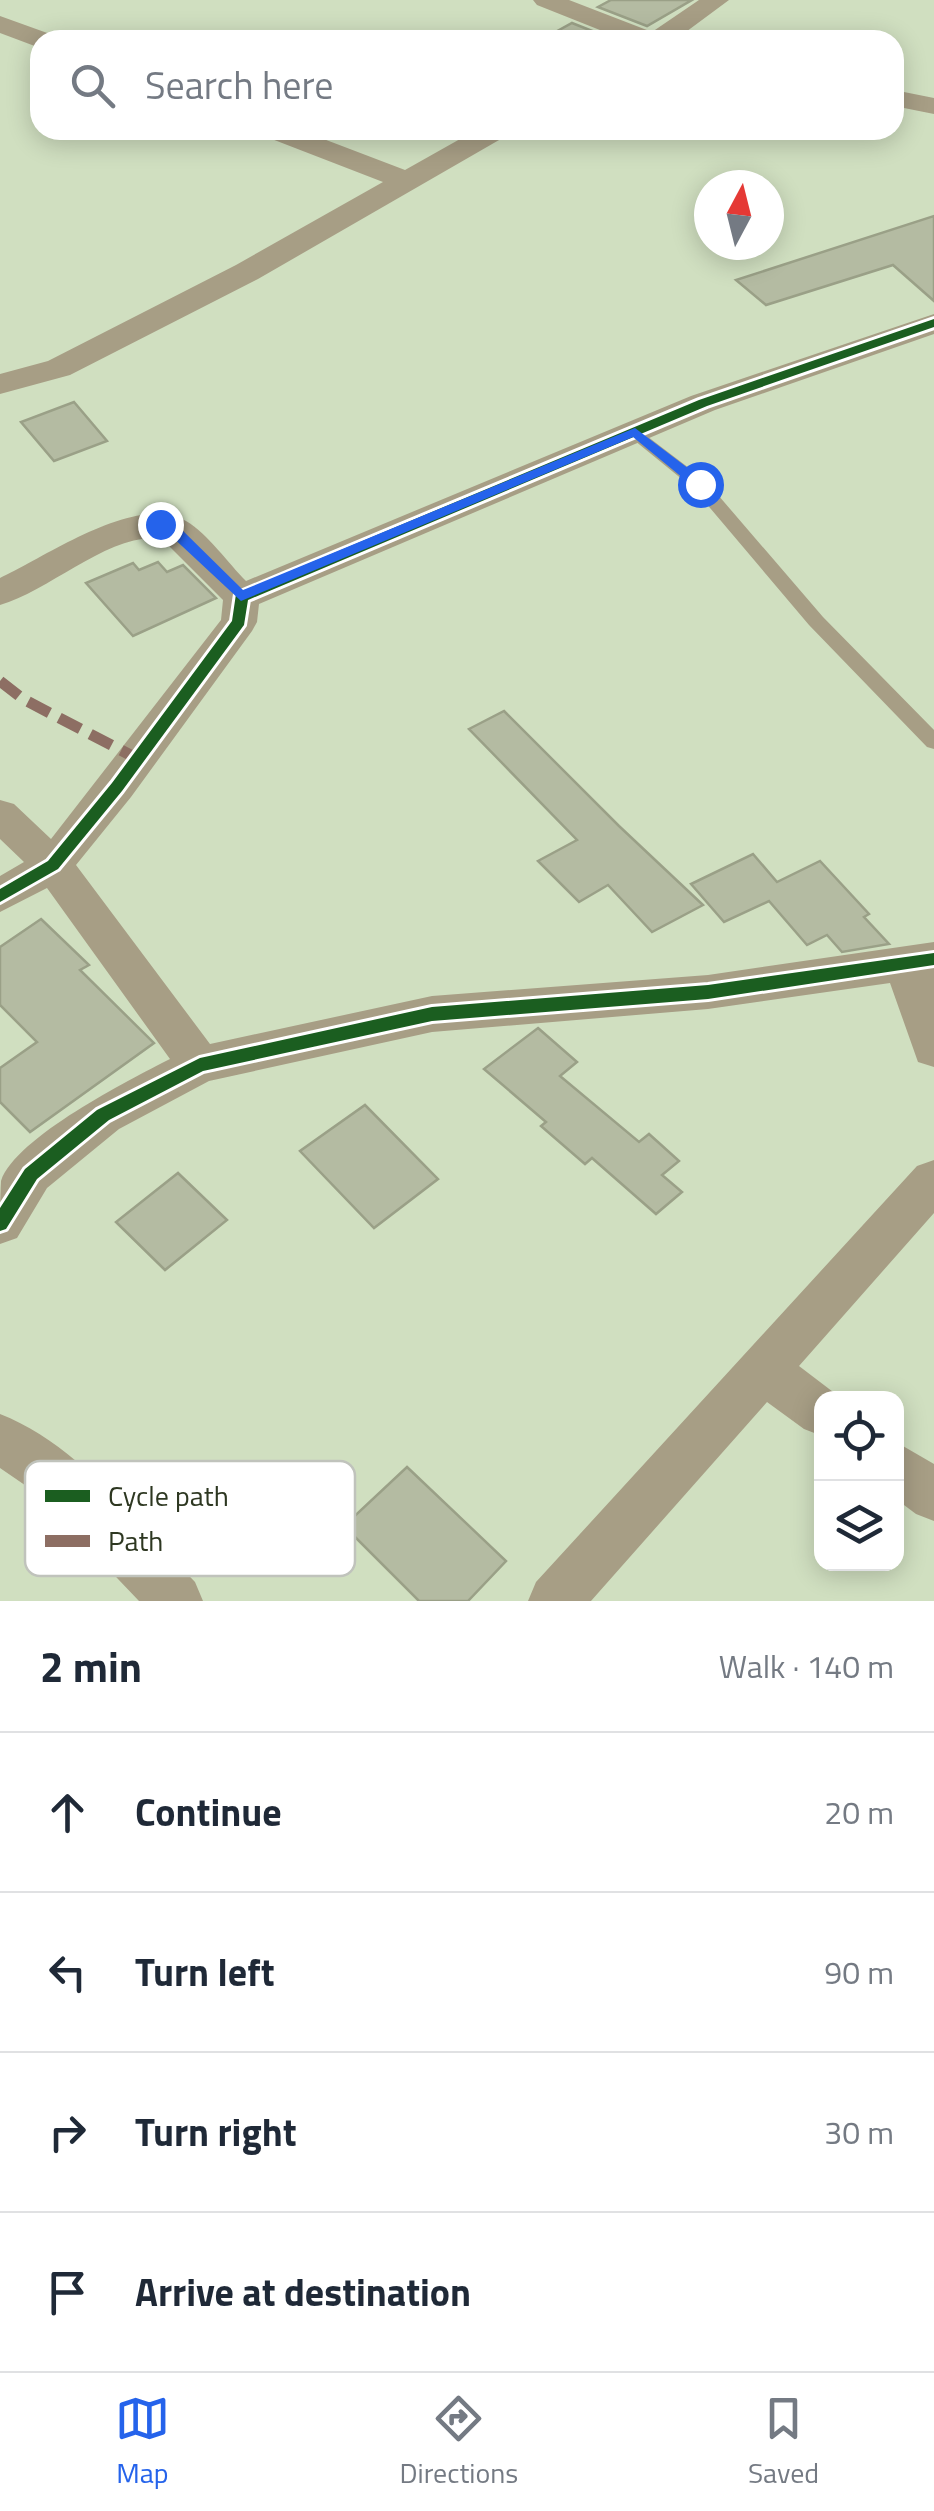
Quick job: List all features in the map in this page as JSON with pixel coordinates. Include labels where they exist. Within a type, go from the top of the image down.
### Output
[{"type":"street","points":[[546,0],[623,30]]},
{"type":"street","points":[[672,30],[716,0]]},
{"type":"street","points":[[904,100],[934,106]]},
{"type":"street","points":[[300,140],[404,180]]},
{"type":"street","points":[[0,384],[59,368],[247,272],[478,140]]},
{"type":"street","points":[[241,596],[703,403],[934,323]]},
{"type":"street","points":[[0,593],[132,527],[160,524],[173,529],[241,596],[239,622],[117,787],[54,865],[0,896]]},
{"type":"street","points":[[0,815],[54,865],[200,1065]]},
{"type":"street","points":[[0,1222],[31,1174],[103,1115],[200,1065],[432,1014],[708,992],[920,961],[934,1049]]},
{"type":"street","points":[[555,1601],[934,1180]]},
{"type":"street","points":[[763,1370],[814,1406]]},
{"type":"street","points":[[0,1438],[34,1461]]},
{"type":"street","points":[[904,1473],[934,1496]]},
{"type":"street","points":[[152,1576],[176,1601]]},
{"type":"lane","points":[[635,432],[700,484],[816,621],[934,742]]},
{"type":"building","points":[[611,0],[692,0],[647,26],[598,7]]},
{"type":"building","points":[[572,23],[590,30],[559,30]]},
{"type":"building","points":[[934,216],[934,301],[893,265],[766,305],[736,280]]},
{"type":"building","points":[[74,402],[107,441],[54,461],[21,422]]},
{"type":"building","points":[[158,562],[167,572],[183,565],[216,598],[133,636],[86,583],[133,563],[139,570]]},
{"type":"building","points":[[504,711],[703,905],[652,932],[608,885],[579,902],[538,861],[577,840],[469,729]]},
{"type":"building","points":[[753,854],[777,882],[820,861],[869,914],[864,917],[889,944],[842,952],[827,935],[807,945],[769,901],[724,922],[691,884]]},
{"type":"building","points":[[41,919],[89,965],[80,970],[154,1043],[30,1132],[0,1102],[0,1068],[37,1042],[0,1005],[0,947]]},
{"type":"building","points":[[538,1028],[577,1062],[560,1076],[639,1142],[649,1134],[679,1161],[662,1175],[682,1192],[656,1214],[592,1158],[585,1164],[541,1126],[546,1122],[484,1069]]},
{"type":"building","points":[[365,1105],[438,1179],[374,1228],[300,1151]]},
{"type":"building","points":[[178,1173],[227,1220],[165,1270],[116,1222]]},
{"type":"building","points":[[407,1467],[506,1561],[468,1601],[419,1601],[355,1537],[355,1516]]},
{"type":"marked path","points":[[0,681],[23,699],[138,759]]},
{"type":"cycle path","points":[[0,896],[53,865],[117,787],[239,622],[241,597],[703,403],[934,323]]},
{"type":"cycle path","points":[[0,1223],[31,1174],[103,1115],[200,1065],[432,1014],[708,992],[934,959]]},
{"type":"route","points":[[160,524],[173,529],[241,596],[635,432],[700,484]]}]
